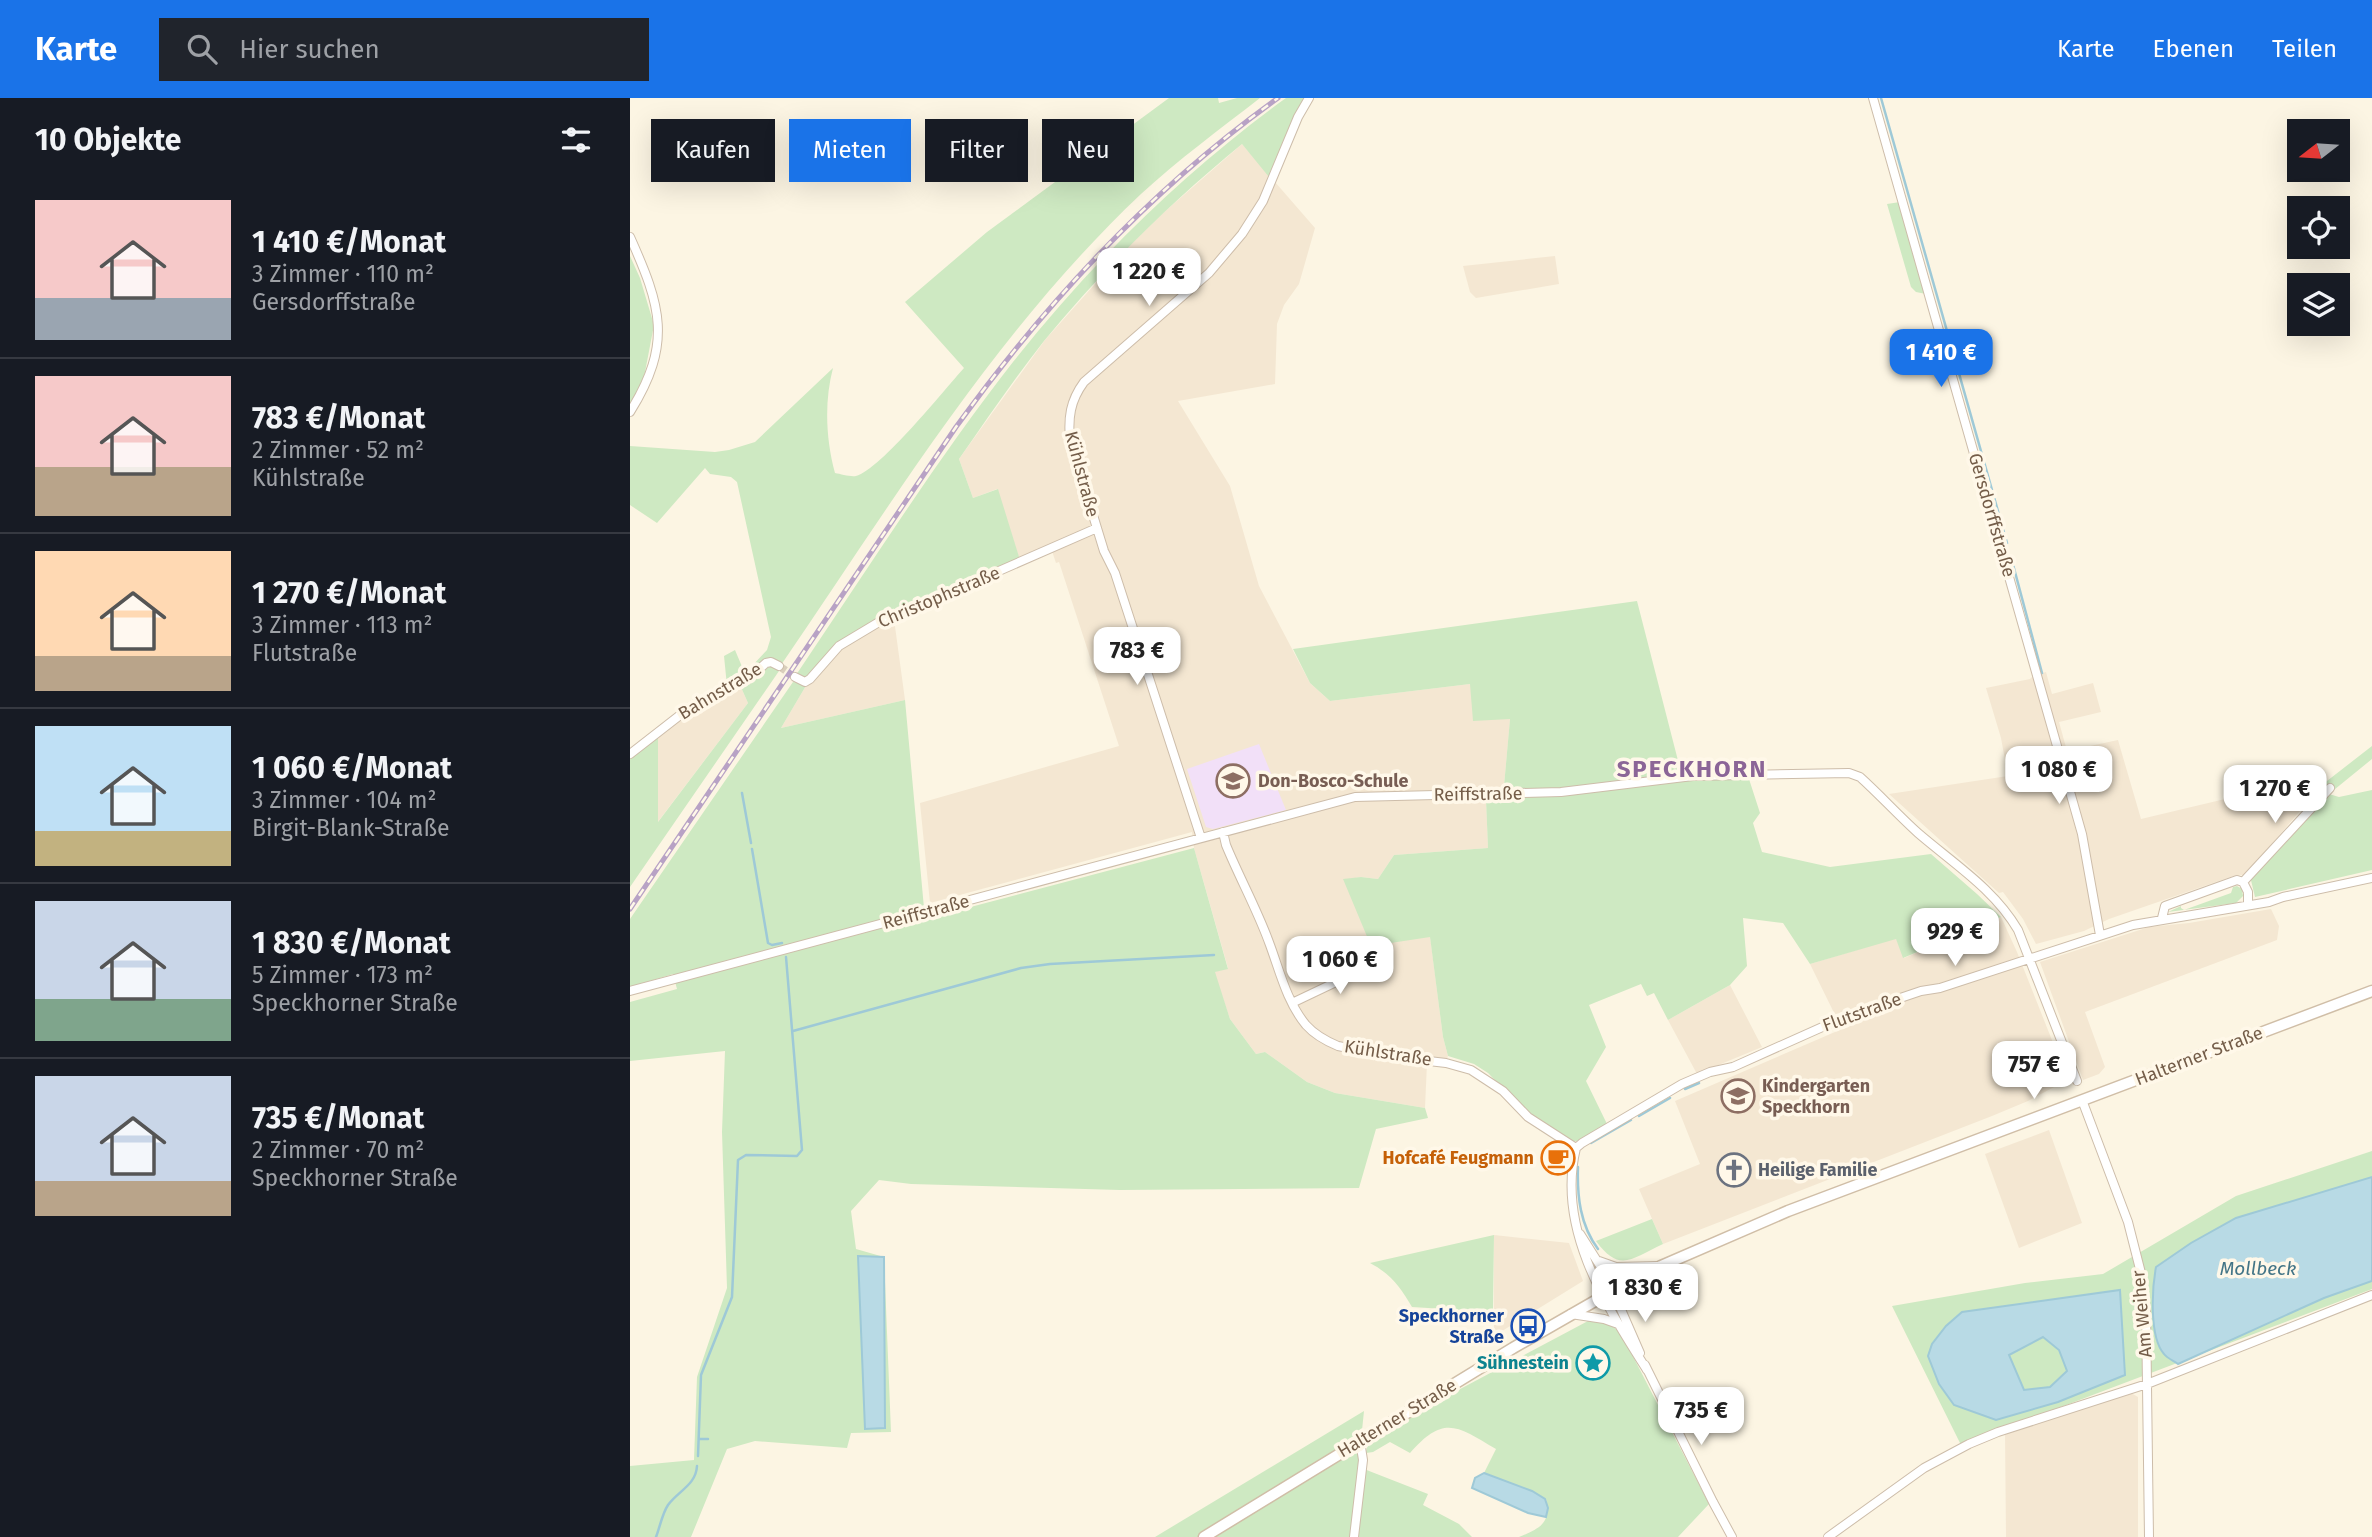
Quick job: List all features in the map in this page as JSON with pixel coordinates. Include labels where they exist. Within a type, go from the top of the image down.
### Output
[{"type":"main road","name":"Halterner Straße","points":[[1204,1537],[1571,1314],[1661,1266],[1788,1211],[2084,1105],[2372,991]]},
{"type":"street","name":"Kühlstraße","points":[[1201,838],[1070,440],[1070,406],[1084,382],[1209,273],[1242,234],[1263,201],[1295,124],[1309,98]]},
{"type":"street","name":"Gersdorffstraße","points":[[1874,98],[2082,834],[2100,935]]},
{"type":"street","points":[[630,237],[651,286],[657,309],[659,334],[641,395],[630,412]]},
{"type":"street","name":"Christophstraße","points":[[795,677],[805,682],[810,679],[839,646],[884,619],[1097,528]]},
{"type":"street","name":"Bahnstraße","points":[[630,754],[693,705],[748,679],[766,663],[779,666]]},
{"type":"street","name":"Reiffstraße","points":[[630,991],[1355,797],[1561,792],[1693,776],[1849,773],[1860,777],[1910,826],[1997,901],[2018,930],[2077,1081]]},
{"type":"street","points":[[2243,882],[2330,788]]},
{"type":"street","name":"Kühlstraße","points":[[1223,832],[1292,1003],[1308,1027],[1338,1046],[1394,1057],[1446,1063],[1471,1070],[1503,1091],[1528,1117],[1576,1148]]},
{"type":"street","name":"Flutstraße","points":[[1576,1148],[1673,1089],[1710,1072],[1744,1062],[1835,1020],[2100,935],[2162,918],[2248,905],[2372,878]]},
{"type":"street","points":[[2162,918],[2165,906],[2237,880],[2243,882],[2248,892],[2248,905]]},
{"type":"street","points":[[1292,1003],[1376,963]]},
{"type":"street","name":"Am Weiher","points":[[2084,1105],[2128,1222],[2141,1273],[2146,1310],[2149,1537]]},
{"type":"street","points":[[1576,1148],[1572,1186],[1581,1245],[1602,1297],[1647,1370]]},
{"type":"street","points":[[1578,1231],[1614,1291],[1647,1370],[1732,1537]]},
{"type":"street","points":[[1598,1261],[1616,1268],[1661,1266]]},
{"type":"street","points":[[1828,1537],[1924,1468],[1969,1444],[1998,1432],[2147,1384],[2372,1295]]},
{"type":"street","points":[[1571,1314],[1618,1324]]},
{"type":"street","points":[[1354,1537],[1363,1460],[1360,1441]]},
{"type":"shaded area","points":[[1242,144],[1315,228],[1299,284],[1284,305],[1277,324],[1275,384],[1178,401],[1230,486],[1259,586],[1310,683],[1330,701],[1470,684],[1510,719],[1504,786],[1486,800],[1488,848],[1394,855],[1378,879],[1361,877],[1344,880],[1430,936],[1443,1037],[1448,1056],[1445,1064],[1427,1063],[1425,1108],[1335,1093],[1307,1082],[1265,1052],[1256,1054],[1230,1019],[1214,972],[1228,968],[1194,848],[1192,832],[930,903],[920,803],[1119,746],[1059,562],[1056,563],[1052,551],[1021,564],[997,489],[973,498],[959,459],[1045,340],[1127,248]]},
{"type":"shaded area","points":[[1555,256],[1559,284],[1476,298],[1470,292],[1463,266]]},
{"type":"shaded area","points":[[894,619],[905,700],[781,728],[807,684],[842,646]]},
{"type":"shaded area","points":[[2046,672],[2052,694],[2093,683],[2101,712],[2059,722],[2067,751],[2118,740],[2141,819],[2309,779],[2313,796],[2245,875],[2236,875],[2109,919],[2084,931],[2036,944],[2023,919],[2003,892],[1999,893],[1889,794],[2008,776],[2001,738],[1986,688],[2030,679]]},
{"type":"shaded area","points":[[740,685],[748,703],[657,823],[658,734],[694,708]]},
{"type":"shaded area","name":"Don-Bosco-Schule","points":[[1259,744],[1286,810],[1213,829],[1206,827],[1187,769]]},
{"type":"shaded area","points":[[2271,909],[2279,926],[2277,940],[2085,1012],[2105,1067],[2099,1074],[2083,1080],[2040,962],[2149,927]]},
{"type":"shaded area","points":[[2001,917],[2065,1073],[2064,1079],[2058,1085],[1992,1116],[1663,1244],[1639,1189],[1700,1164],[1675,1101],[1842,1029],[1810,964],[1896,938],[1904,958]]},
{"type":"shaded area","points":[[1730,985],[1762,1047],[1697,1074],[1668,1020]]},
{"type":"shaded area","points":[[2049,1130],[2082,1223],[2019,1248],[1985,1154]]},
{"type":"shaded area","points":[[1494,1235],[1569,1243],[1583,1281],[1494,1336]]},
{"type":"shaded area","points":[[2131,1393],[2138,1397],[2138,1537],[2006,1537],[2005,1432]]},
{"type":"green space","points":[[1169,98],[1218,98],[1219,103],[1237,98],[1260,98],[1155,181],[1088,247],[1039,303],[948,420],[781,665],[776,662],[727,686],[724,656],[735,650],[743,669],[749,669],[767,650],[771,637],[737,482],[731,477],[710,474],[705,468],[657,523],[630,505],[630,446],[715,452],[755,442],[833,368],[827,421],[835,473],[856,476],[867,470],[896,445],[964,368],[905,302],[987,232],[1055,182],[1134,182],[1134,124]]},
{"type":"green space","points":[[1286,98],[1305,98],[1269,177],[1242,144],[1189,190],[1138,238],[1066,314],[1022,370],[959,459],[973,498],[998,489],[1020,560],[866,628],[804,679],[796,675],[956,438],[1043,325],[1107,254],[1175,188]]},
{"type":"green space","points":[[1900,202],[1926,294],[1916,292],[1911,287],[1887,204]]},
{"type":"green space","points":[[630,256],[640,278],[654,325],[641,393],[630,411]]},
{"type":"green space","points":[[1637,601],[1683,780],[1749,779],[1760,813],[1753,823],[1762,852],[1830,867],[1931,854],[2001,917],[1903,958],[1896,939],[1810,964],[1783,923],[1743,918],[1747,966],[1730,985],[1668,1020],[1654,993],[1647,996],[1641,984],[1589,1005],[1606,1047],[1586,1081],[1607,1124],[1577,1141],[1571,1141],[1525,1111],[1488,1073],[1474,1064],[1448,1056],[1443,1037],[1430,937],[1371,946],[1343,879],[1378,879],[1394,855],[1488,848],[1486,800],[1504,786],[1510,719],[1473,721],[1470,684],[1330,701],[1310,683],[1293,649]]},
{"type":"green space","points":[[766,666],[779,671],[630,887],[630,758],[658,734],[658,822],[748,703],[740,685]]},
{"type":"green space","points":[[793,682],[807,684],[781,728],[905,700],[925,919],[1194,848],[1228,969],[1215,972],[1230,1019],[1256,1054],[1265,1052],[1307,1082],[1335,1093],[1425,1108],[1428,1118],[1376,1129],[1359,1188],[1120,1190],[911,1184],[879,1180],[851,1211],[856,1249],[884,1257],[891,1432],[851,1433],[847,1448],[755,1441],[727,1449],[691,1537],[630,1537],[630,1466],[694,1460],[697,1377],[727,1288],[722,1132],[725,1051],[630,1061],[630,1002],[677,989],[673,974],[630,987],[630,919]]},
{"type":"green space","points":[[2372,746],[2372,759],[2329,794],[2339,797],[2372,790],[2372,870],[2255,897],[2250,876],[2307,817],[2318,788]]},
{"type":"green space","points":[[2233,887],[2242,889],[2243,896],[2236,903],[2185,910],[2231,893]]},
{"type":"green space","points":[[2181,906],[2184,910],[2168,912]]},
{"type":"green space","points":[[2372,1151],[2372,1289],[1961,1445],[1892,1306],[2025,1283],[2103,1274],[2236,1196]]},
{"type":"green space","points":[[1652,1219],[1663,1244],[1635,1258],[1620,1260],[1612,1257],[1596,1241]]},
{"type":"green space","points":[[1494,1235],[1493,1312],[1412,1307],[1395,1282],[1370,1263]]},
{"type":"green space","points":[[1588,1321],[1607,1324],[1622,1335],[1709,1504],[1678,1537],[1519,1537],[1537,1528],[1545,1520],[1546,1499],[1484,1473],[1496,1449],[1461,1430],[1451,1428],[1432,1433],[1410,1453],[1390,1442],[1366,1453],[1368,1438]]},
{"type":"green space","points":[[1364,1411],[1351,1537],[1155,1537]]},
{"type":"green space","points":[[1364,1469],[1428,1494],[1423,1505],[1459,1524],[1472,1537],[1355,1537]]},
{"type":"water","name":"Mollbeck","points":[[2372,1177],[2372,1281],[2324,1298],[2178,1364],[2164,1354],[2159,1346],[2154,1325],[2153,1287],[2156,1267],[2191,1243],[2236,1218]]},
{"type":"water","points":[[858,1256],[884,1257],[885,1428],[865,1429]]},
{"type":"water","points":[[2120,1290],[2125,1375],[2058,1402],[1996,1420],[1954,1405],[1939,1384],[1928,1356],[1932,1344],[1962,1312]],"holes":[[[2043,1337],[2059,1350],[2067,1371],[2050,1387],[2024,1390],[2009,1355]]]},
{"type":"water","points":[[1484,1473],[1532,1491],[1545,1499],[1548,1508],[1546,1517],[1528,1513],[1472,1488],[1475,1478]]},
{"type":"waterway","points":[[1881,98],[2007,543]]},
{"type":"waterway","points":[[2011,557],[2042,673]]},
{"type":"waterway","points":[[742,793],[751,843]]},
{"type":"waterway","points":[[752,849],[768,943],[782,943]]},
{"type":"waterway","points":[[793,1031],[1021,968],[1214,955]]},
{"type":"waterway","points":[[698,1456],[701,1375],[732,1297],[738,1160],[746,1155],[797,1156],[802,1150],[786,957]]},
{"type":"waterway","points":[[1685,1089],[1699,1083]]},
{"type":"waterway","points":[[1639,1116],[1670,1098]]},
{"type":"waterway","points":[[1591,1143],[1631,1120]]},
{"type":"waterway","points":[[1578,1167],[1583,1220],[1598,1249]]},
{"type":"waterway","points":[[699,1439],[708,1439]]},
{"type":"waterway","points":[[656,1537],[666,1509],[690,1483],[697,1466]]},
{"type":"tunnel","points":[[779,666],[795,677]]},
{"type":"railway","points":[[630,909],[956,427],[991,380],[1064,292],[1144,209],[1231,133],[1278,98]]},
{"type":"place","name":"Don-Bosco-Schule","points":[[1233,781]]},
{"type":"place","name":"Kindergarten Speckhorn","points":[[1738,1096]]},
{"type":"place","name":"Hofcafé Feugmann","points":[[1558,1158]]},
{"type":"place","name":"Heilige Familie","points":[[1734,1170]]},
{"type":"place","name":"Speckhorner Straße","points":[[1528,1326]]},
{"type":"place","name":"Sühnestein","points":[[1593,1363]]},
{"type":"district","name":"SPECKHORN","points":[[1692,769]]}]
